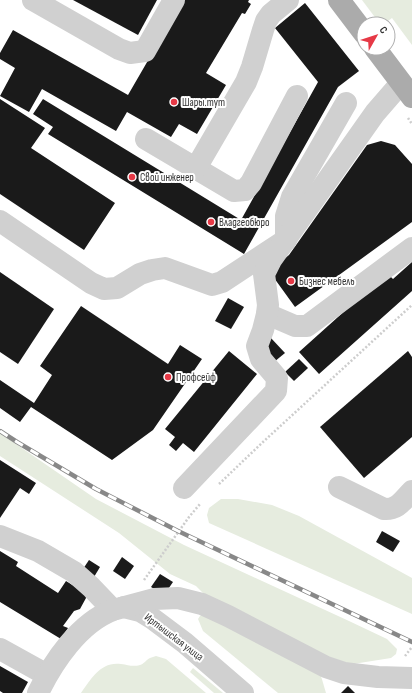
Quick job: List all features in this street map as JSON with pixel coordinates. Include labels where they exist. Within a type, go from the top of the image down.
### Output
[{"type":"main road","points":[[339,0],[356,22]]},
{"type":"main road","points":[[381,56],[407,90]]},
{"type":"street","points":[[33,0],[119,49],[130,53],[145,51],[174,0]]},
{"type":"street","points":[[196,168],[246,82],[266,21],[271,14],[288,0]]},
{"type":"street","points":[[184,488],[276,391],[277,378],[261,359],[258,346],[268,305],[264,274],[271,260],[375,113],[407,90]]},
{"type":"street","points":[[146,140],[234,191],[245,190],[251,183],[297,96]]},
{"type":"street","points":[[286,240],[286,216],[292,197],[346,103]]},
{"type":"street","points":[[0,221],[91,282],[104,289],[117,288],[140,274],[165,268],[212,285],[222,282],[286,240]]},
{"type":"street","points":[[267,314],[295,326],[307,326],[412,248]]},
{"type":"street","points":[[339,487],[384,509],[397,507],[412,490]]},
{"type":"street","points":[[0,536],[38,551],[74,572],[118,608]]},
{"type":"street","points":[[0,649],[42,684],[66,649],[83,629],[106,612],[154,599],[178,598],[202,604],[228,616],[326,667],[344,673],[378,677],[398,683]]},
{"type":"street","name":"Иртышская улица","points":[[118,608],[140,611],[158,623],[186,643],[243,693]]},
{"type":"path","points":[[219,485],[263,442],[412,305]]},
{"type":"path","points":[[155,565],[189,517],[203,501]]},
{"type":"shaded area","points":[[362,0],[412,0],[412,45],[396,23],[396,16],[374,16]]},
{"type":"shaded area","points":[[0,433],[96,499],[184,545],[387,639],[397,649],[396,654],[391,658],[353,664],[329,661],[208,598],[196,586],[170,574],[119,533],[0,456]]},
{"type":"shaded area","points":[[221,499],[238,499],[272,505],[299,516],[412,578],[412,614],[209,523],[207,515],[209,508]]},
{"type":"shaded area","points":[[204,613],[321,676],[326,693],[278,693],[203,631],[198,619]]},
{"type":"shaded area","points":[[156,656],[166,659],[206,693],[81,693],[97,672],[108,665],[121,664],[137,666]]},
{"type":"shaded area","points":[[193,668],[223,693],[214,693],[190,672]]},
{"type":"building","points":[[73,0],[157,0],[138,35]]},
{"type":"building","points":[[183,0],[249,0],[248,2],[251,4],[245,14],[242,13],[206,73],[226,85],[197,134],[179,124],[171,137],[127,112],[116,131],[42,89],[29,112],[0,96],[15,68],[0,59],[0,53],[13,30],[128,95]]},
{"type":"building","points":[[305,3],[359,71],[338,87],[244,254],[48,134],[53,127],[33,114],[43,99],[241,220],[318,82],[275,28]]},
{"type":"building","points":[[0,99],[45,128],[31,148],[115,203],[84,250],[0,194]]},
{"type":"building","points":[[381,141],[395,145],[412,164],[412,222],[295,307],[269,271],[289,255],[367,145]]},
{"type":"building","points":[[412,262],[412,291],[319,374],[299,352],[387,273],[393,279]]},
{"type":"building","points":[[0,272],[54,309],[18,364],[0,352]]},
{"type":"building","points":[[228,298],[244,307],[231,329],[215,321]]},
{"type":"building","points":[[81,306],[168,364],[180,345],[202,359],[153,430],[112,460],[31,407],[20,422],[0,408],[0,380],[34,403],[52,375],[40,366]]},
{"type":"building","points":[[270,337],[285,353],[274,362],[259,346]]},
{"type":"building","points":[[229,351],[257,374],[194,452],[183,443],[176,451],[169,445],[175,437],[165,429]]},
{"type":"building","points":[[408,351],[412,357],[412,437],[364,478],[320,427]]},
{"type":"building","points":[[299,359],[308,368],[294,381],[285,372]]},
{"type":"building","points":[[0,460],[36,483],[29,494],[20,488],[0,518]]},
{"type":"building","points":[[382,531],[400,541],[393,552],[376,542]]},
{"type":"building","points":[[0,551],[18,562],[16,566],[58,593],[66,581],[85,593],[86,598],[80,609],[74,611],[63,626],[68,628],[61,639],[0,602]]},
{"type":"building","points":[[122,557],[134,566],[125,579],[113,571]]},
{"type":"building","points":[[89,560],[100,567],[94,577],[83,569]]},
{"type":"building","points":[[160,574],[173,582],[164,595],[151,587]]},
{"type":"building","points":[[0,666],[28,682],[22,693],[3,693],[0,691]]},
{"type":"building","points":[[348,686],[355,693],[341,693]]},
{"type":"railway","points":[[0,431],[96,489],[178,531],[412,642]]},
{"type":"place","name":"Шары.тут","points":[[174,102]]},
{"type":"place","name":"Свой инженер","points":[[132,177]]},
{"type":"place","name":"Владгеобюро","points":[[211,222]]},
{"type":"place","name":"Бизнес мебель","points":[[291,281]]},
{"type":"place","name":"Профсейф","points":[[168,377]]}]
